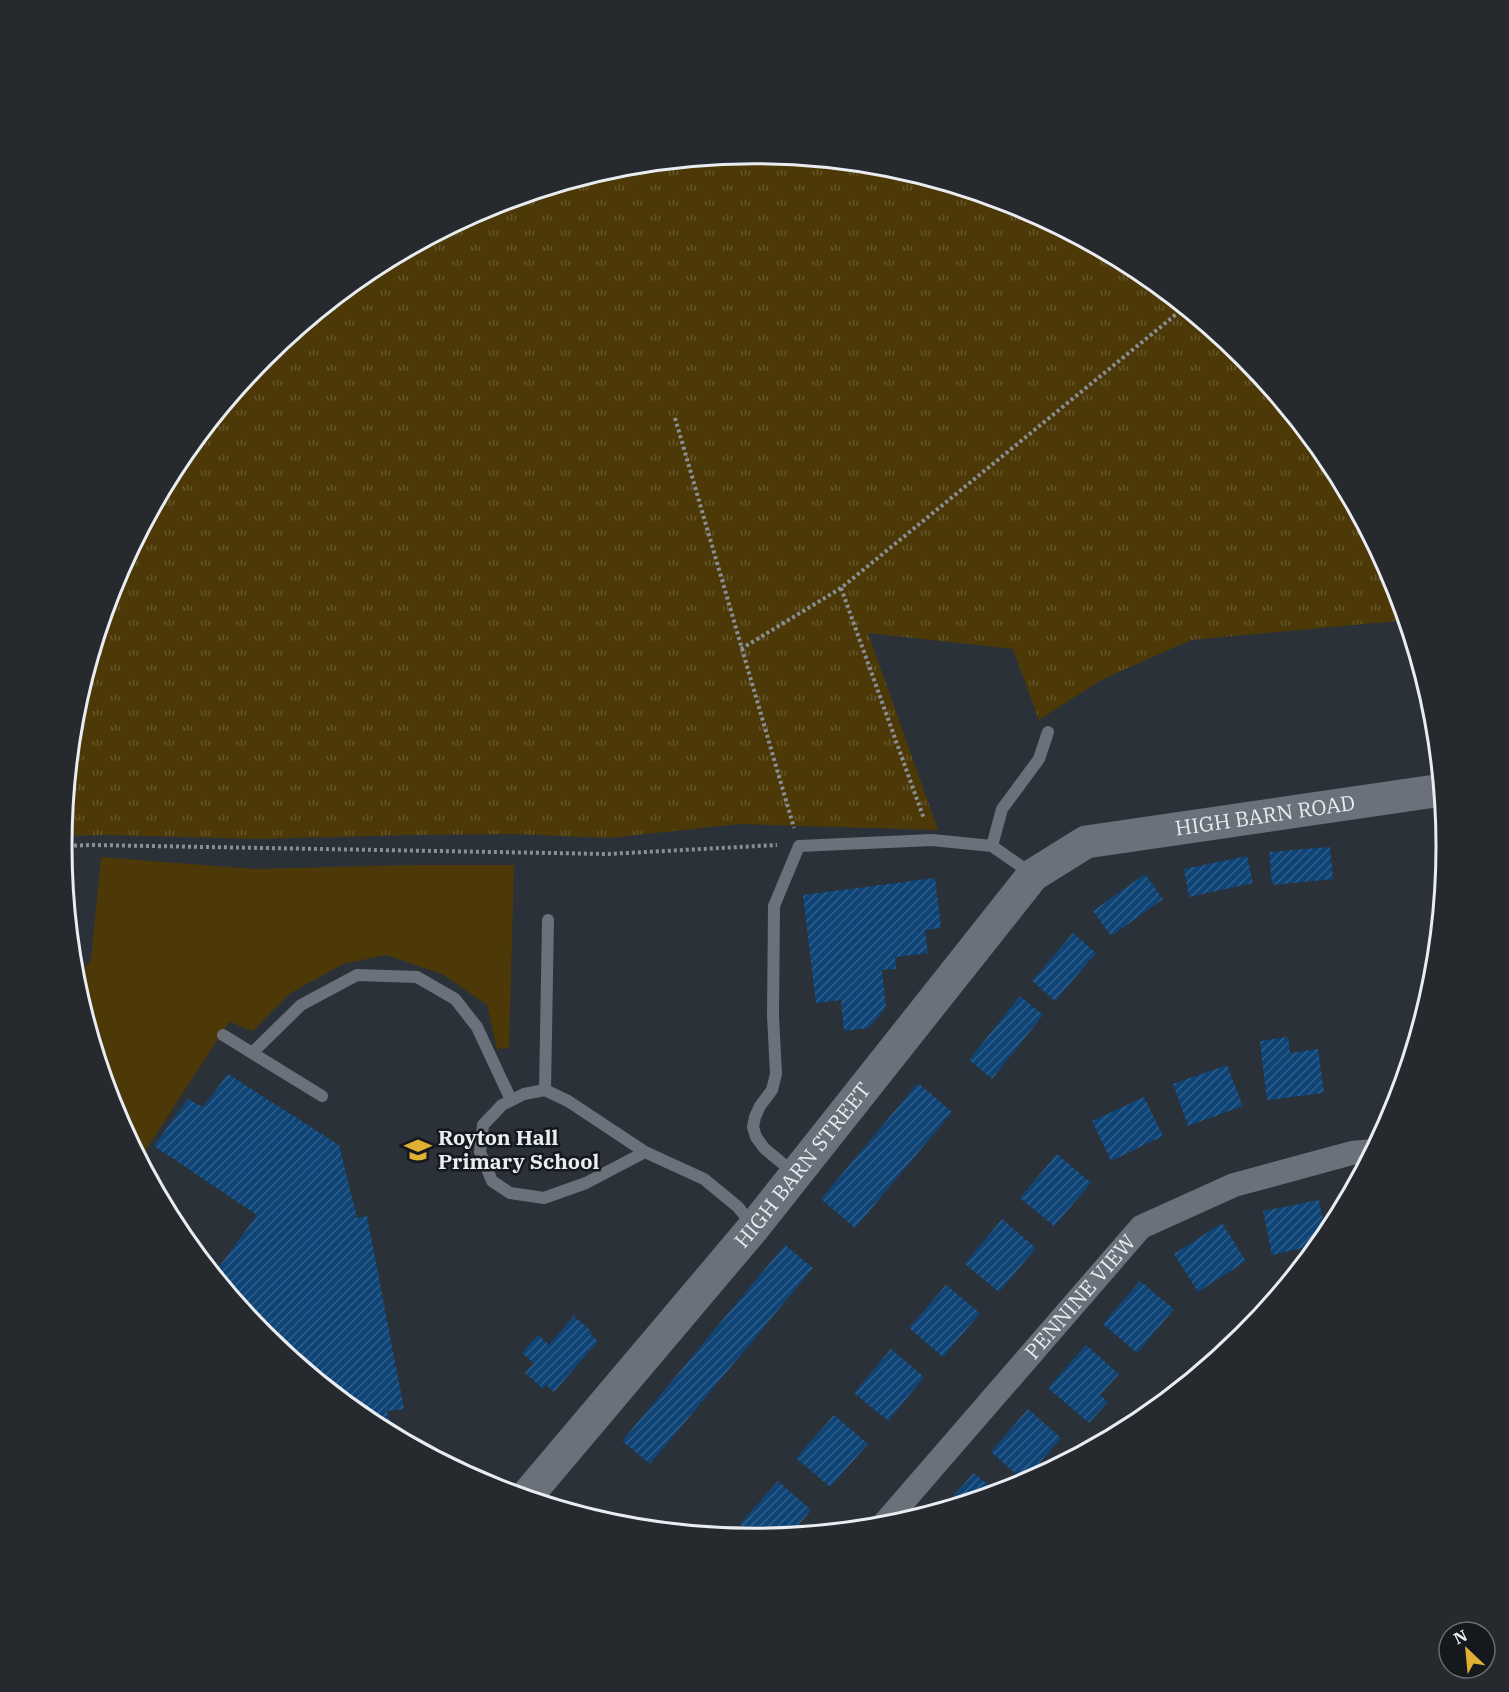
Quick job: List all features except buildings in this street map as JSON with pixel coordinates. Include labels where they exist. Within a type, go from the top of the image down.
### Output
[{"type":"street","name":"HIGH BARN ROAD","points":[[1086,842],[1435,791]]},
{"type":"street","name":"HIGH BARN STREET","points":[[531,1491],[754,1227],[1033,875],[1086,842]]},
{"type":"street","name":"PENNINE VIEW","points":[[893,1514],[1141,1227],[1234,1185],[1365,1152]]},
{"type":"lane","points":[[992,846],[1002,809],[1039,759],[1048,732]]},
{"type":"lane","points":[[796,1174],[764,1148],[756,1137],[753,1127],[760,1107],[772,1090],[776,1074],[773,1016],[774,906],[799,846],[932,840],[992,846],[1033,875]]},
{"type":"lane","points":[[545,1090],[548,920]]},
{"type":"lane","points":[[252,1053],[301,1005],[357,975],[417,976],[455,999],[477,1027],[511,1100]]},
{"type":"lane","points":[[223,1035],[322,1096]]},
{"type":"lane","points":[[645,1152],[586,1183],[544,1198],[510,1193],[492,1180],[480,1152],[483,1125],[502,1104],[524,1094],[545,1090],[568,1101],[645,1152],[704,1179],[738,1207],[754,1227]]},
{"type":"path","points":[[741,649],[841,588],[1179,313]]},
{"type":"path","points":[[72,846],[608,854],[764,845],[799,846],[675,418]]},
{"type":"path","points":[[841,588],[932,840]]},
{"type":"green space","points":[[710,165],[799,165],[844,169],[888,177],[931,187],[1016,215],[1096,255],[1134,279],[1205,333],[1268,396],[1322,467],[1346,505],[1367,544],[1399,621],[1191,640],[1101,680],[1039,720],[1013,649],[868,633],[938,830],[740,824],[608,838],[516,834],[256,839],[72,836],[78,757],[95,669],[108,627],[142,544],[187,467],[241,396],[304,333],[375,279],[413,255],[493,215],[535,200],[578,187],[665,169]]},
{"type":"green space","points":[[101,857],[255,869],[514,865],[509,1048],[497,1049],[487,1005],[442,974],[386,955],[343,964],[289,994],[253,1031],[229,1022],[144,1152],[124,1107],[95,1023],[84,970],[91,960]]},
{"type":"place","name":"Royton Hall Primary School","points":[[418,1150]]}]
